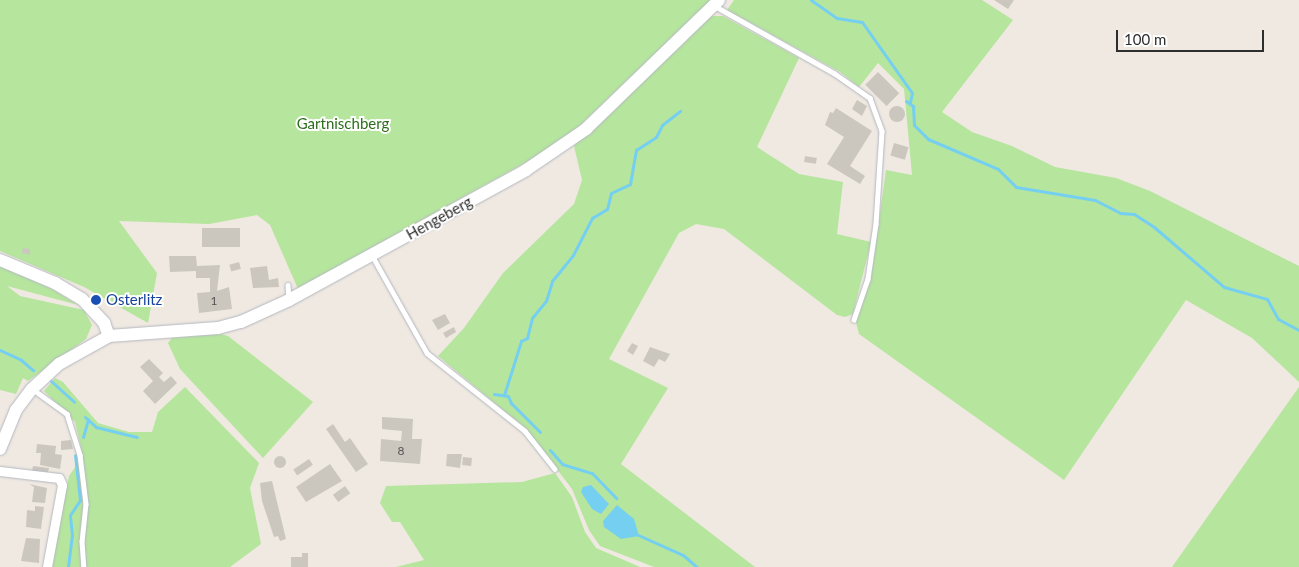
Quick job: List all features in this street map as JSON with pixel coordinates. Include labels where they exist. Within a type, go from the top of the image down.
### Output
[{"type":"street","name":"Hengeberg","points":[[109,336],[218,328],[241,322],[289,300],[372,255],[559,149],[592,122],[716,2]]},
{"type":"street","points":[[0,260],[55,283],[82,299],[104,323],[109,336],[59,364],[32,389],[16,410],[0,449]]},
{"type":"street","points":[[0,471],[59,478],[62,485],[46,567]]},
{"type":"lane","points":[[716,2],[834,73],[870,98],[882,131],[877,216],[868,279],[854,320]]},
{"type":"lane","points":[[372,255],[428,353],[525,432],[555,469]]},
{"type":"lane","points":[[288,285],[289,300]]},
{"type":"lane","points":[[32,389],[67,414],[80,455],[86,504],[82,541],[84,567]]},
{"type":"green space","name":"Gartnischberg","points":[[0,0],[711,0],[576,129],[537,156],[298,289],[270,225],[257,215],[209,224],[119,221],[157,273],[148,323],[84,287],[0,251]]},
{"type":"green space","points":[[734,0],[982,0],[1013,20],[942,112],[972,132],[1012,146],[1055,167],[1116,178],[1150,191],[1299,266],[1299,382],[1252,338],[1186,300],[1064,480],[859,334],[856,322],[871,278],[886,170],[912,175],[904,89],[878,63],[859,87],[840,72],[727,10]]},
{"type":"green space","points":[[711,16],[723,16],[799,58],[757,147],[799,174],[843,182],[837,234],[871,242],[853,314],[845,317],[837,315],[724,229],[696,224],[679,233],[609,359],[668,388],[621,464],[755,567],[654,567],[600,546],[589,530],[572,489],[527,430],[438,356],[464,328],[503,273],[574,204],[582,180],[574,146]]},
{"type":"green space","points":[[0,266],[52,289],[78,305],[7,286],[20,296],[84,310],[92,325],[86,339],[28,381],[23,378],[16,394],[0,390]]},
{"type":"green space","points":[[221,334],[228,336],[313,402],[263,458],[180,369],[168,343],[172,338]]},
{"type":"green space","points":[[55,378],[63,382],[98,423],[129,432],[152,432],[158,412],[185,387],[259,463],[250,488],[261,544],[230,567],[51,567],[69,476],[83,456],[75,422],[44,391]]},
{"type":"green space","points":[[1299,387],[1299,567],[1172,567]]},
{"type":"green space","points":[[555,473],[572,497],[585,532],[596,548],[640,567],[396,567],[424,560],[400,522],[392,522],[380,503],[386,486],[522,482]]},
{"type":"water","points":[[591,485],[609,504],[601,514],[592,509],[581,492],[583,487]]},
{"type":"water","points":[[617,505],[634,519],[639,536],[621,539],[604,527],[603,521]]},
{"type":"building","points":[[994,0],[1014,0],[1008,9]]},
{"type":"building","points":[[878,72],[899,93],[886,106],[865,85]]},
{"type":"building","points":[[857,100],[867,106],[862,116],[852,109]]},
{"type":"building","points":[[897,106],[905,114],[897,122],[889,114]]},
{"type":"building","points":[[836,108],[872,131],[850,166],[865,176],[860,184],[827,164],[844,137],[825,125],[830,112],[833,113]]},
{"type":"building","points":[[894,143],[908,147],[905,160],[890,155]]},
{"type":"building","points":[[805,156],[817,158],[816,164],[804,162]]},
{"type":"building","points":[[202,228],[240,228],[240,247],[202,247]]},
{"type":"building","points":[[23,248],[30,249],[30,255],[22,253]]},
{"type":"building","points":[[169,256],[196,256],[197,266],[220,265],[217,291],[229,287],[232,309],[199,313],[197,293],[210,292],[210,278],[196,278],[196,271],[170,272]]},
{"type":"building","points":[[239,262],[241,269],[231,271],[229,265]]},
{"type":"building","points":[[267,266],[269,280],[278,278],[279,287],[253,288],[250,268]]},
{"type":"building","points":[[445,314],[450,323],[438,330],[432,320]]},
{"type":"building","points":[[454,327],[456,332],[446,338],[443,333]]},
{"type":"building","points":[[632,343],[638,346],[633,355],[627,351]]},
{"type":"building","points":[[650,347],[670,354],[665,362],[659,359],[654,367],[643,361]]},
{"type":"building","points":[[149,359],[163,373],[159,377],[164,382],[171,376],[177,383],[155,404],[143,391],[153,381],[140,367]]},
{"type":"building","points":[[382,417],[413,419],[412,439],[422,439],[420,464],[380,461],[381,439],[401,441],[402,431],[382,429]]},
{"type":"building","points":[[333,424],[345,442],[350,438],[368,464],[356,472],[326,429]]},
{"type":"building","points":[[71,440],[73,449],[61,450],[61,441]]},
{"type":"building","points":[[37,444],[56,446],[55,454],[62,455],[60,469],[40,465],[41,453],[36,453]]},
{"type":"building","points":[[447,454],[462,454],[460,468],[446,466]]},
{"type":"building","points":[[282,456],[285,457],[285,467],[278,468],[275,467],[274,460],[275,457]]},
{"type":"building","points":[[463,457],[472,458],[471,466],[462,465]]},
{"type":"building","points":[[309,459],[313,465],[297,475],[293,470]]},
{"type":"building","points":[[330,464],[342,481],[306,502],[296,487]]},
{"type":"building","points":[[33,466],[49,468],[48,472],[32,471]]},
{"type":"building","points":[[272,481],[286,539],[280,541],[278,536],[274,537],[262,501],[260,483]]},
{"type":"building","points":[[29,484],[47,488],[45,503],[32,502],[34,487]]},
{"type":"building","points":[[345,486],[350,493],[338,502],[333,495]]},
{"type":"building","points":[[35,506],[44,507],[41,529],[26,527],[27,510],[35,511]]},
{"type":"building","points":[[26,538],[40,539],[39,563],[21,561]]},
{"type":"building","points":[[302,553],[308,553],[308,567],[291,567],[291,557],[302,557]]},
{"type":"waterway","points":[[811,0],[837,18],[862,22],[912,93],[910,102]]},
{"type":"waterway","points":[[906,101],[913,106],[914,125],[928,139],[998,169],[1016,187],[1095,200],[1120,213],[1134,214],[1154,227],[1224,287],[1267,299],[1278,319],[1299,330]]},
{"type":"waterway","points":[[504,395],[521,341],[527,338],[532,318],[546,301],[552,281],[573,255],[592,218],[607,209],[611,193],[630,184],[636,150],[656,137],[662,125],[680,111]]},
{"type":"waterway","points":[[0,350],[21,360],[33,370]]},
{"type":"waterway","points":[[51,381],[74,402]]},
{"type":"waterway","points":[[494,394],[508,396],[511,403],[540,432]]},
{"type":"waterway","points":[[85,417],[96,427],[137,437]]},
{"type":"waterway","points":[[83,437],[88,420]]},
{"type":"waterway","points":[[550,450],[562,464],[592,473],[616,498]]},
{"type":"waterway","points":[[68,567],[72,535],[70,515],[80,500],[75,455]]},
{"type":"waterway","points":[[636,534],[683,555],[697,567]]},
{"type":"place","name":"Osterlitz","points":[[96,300]]}]
